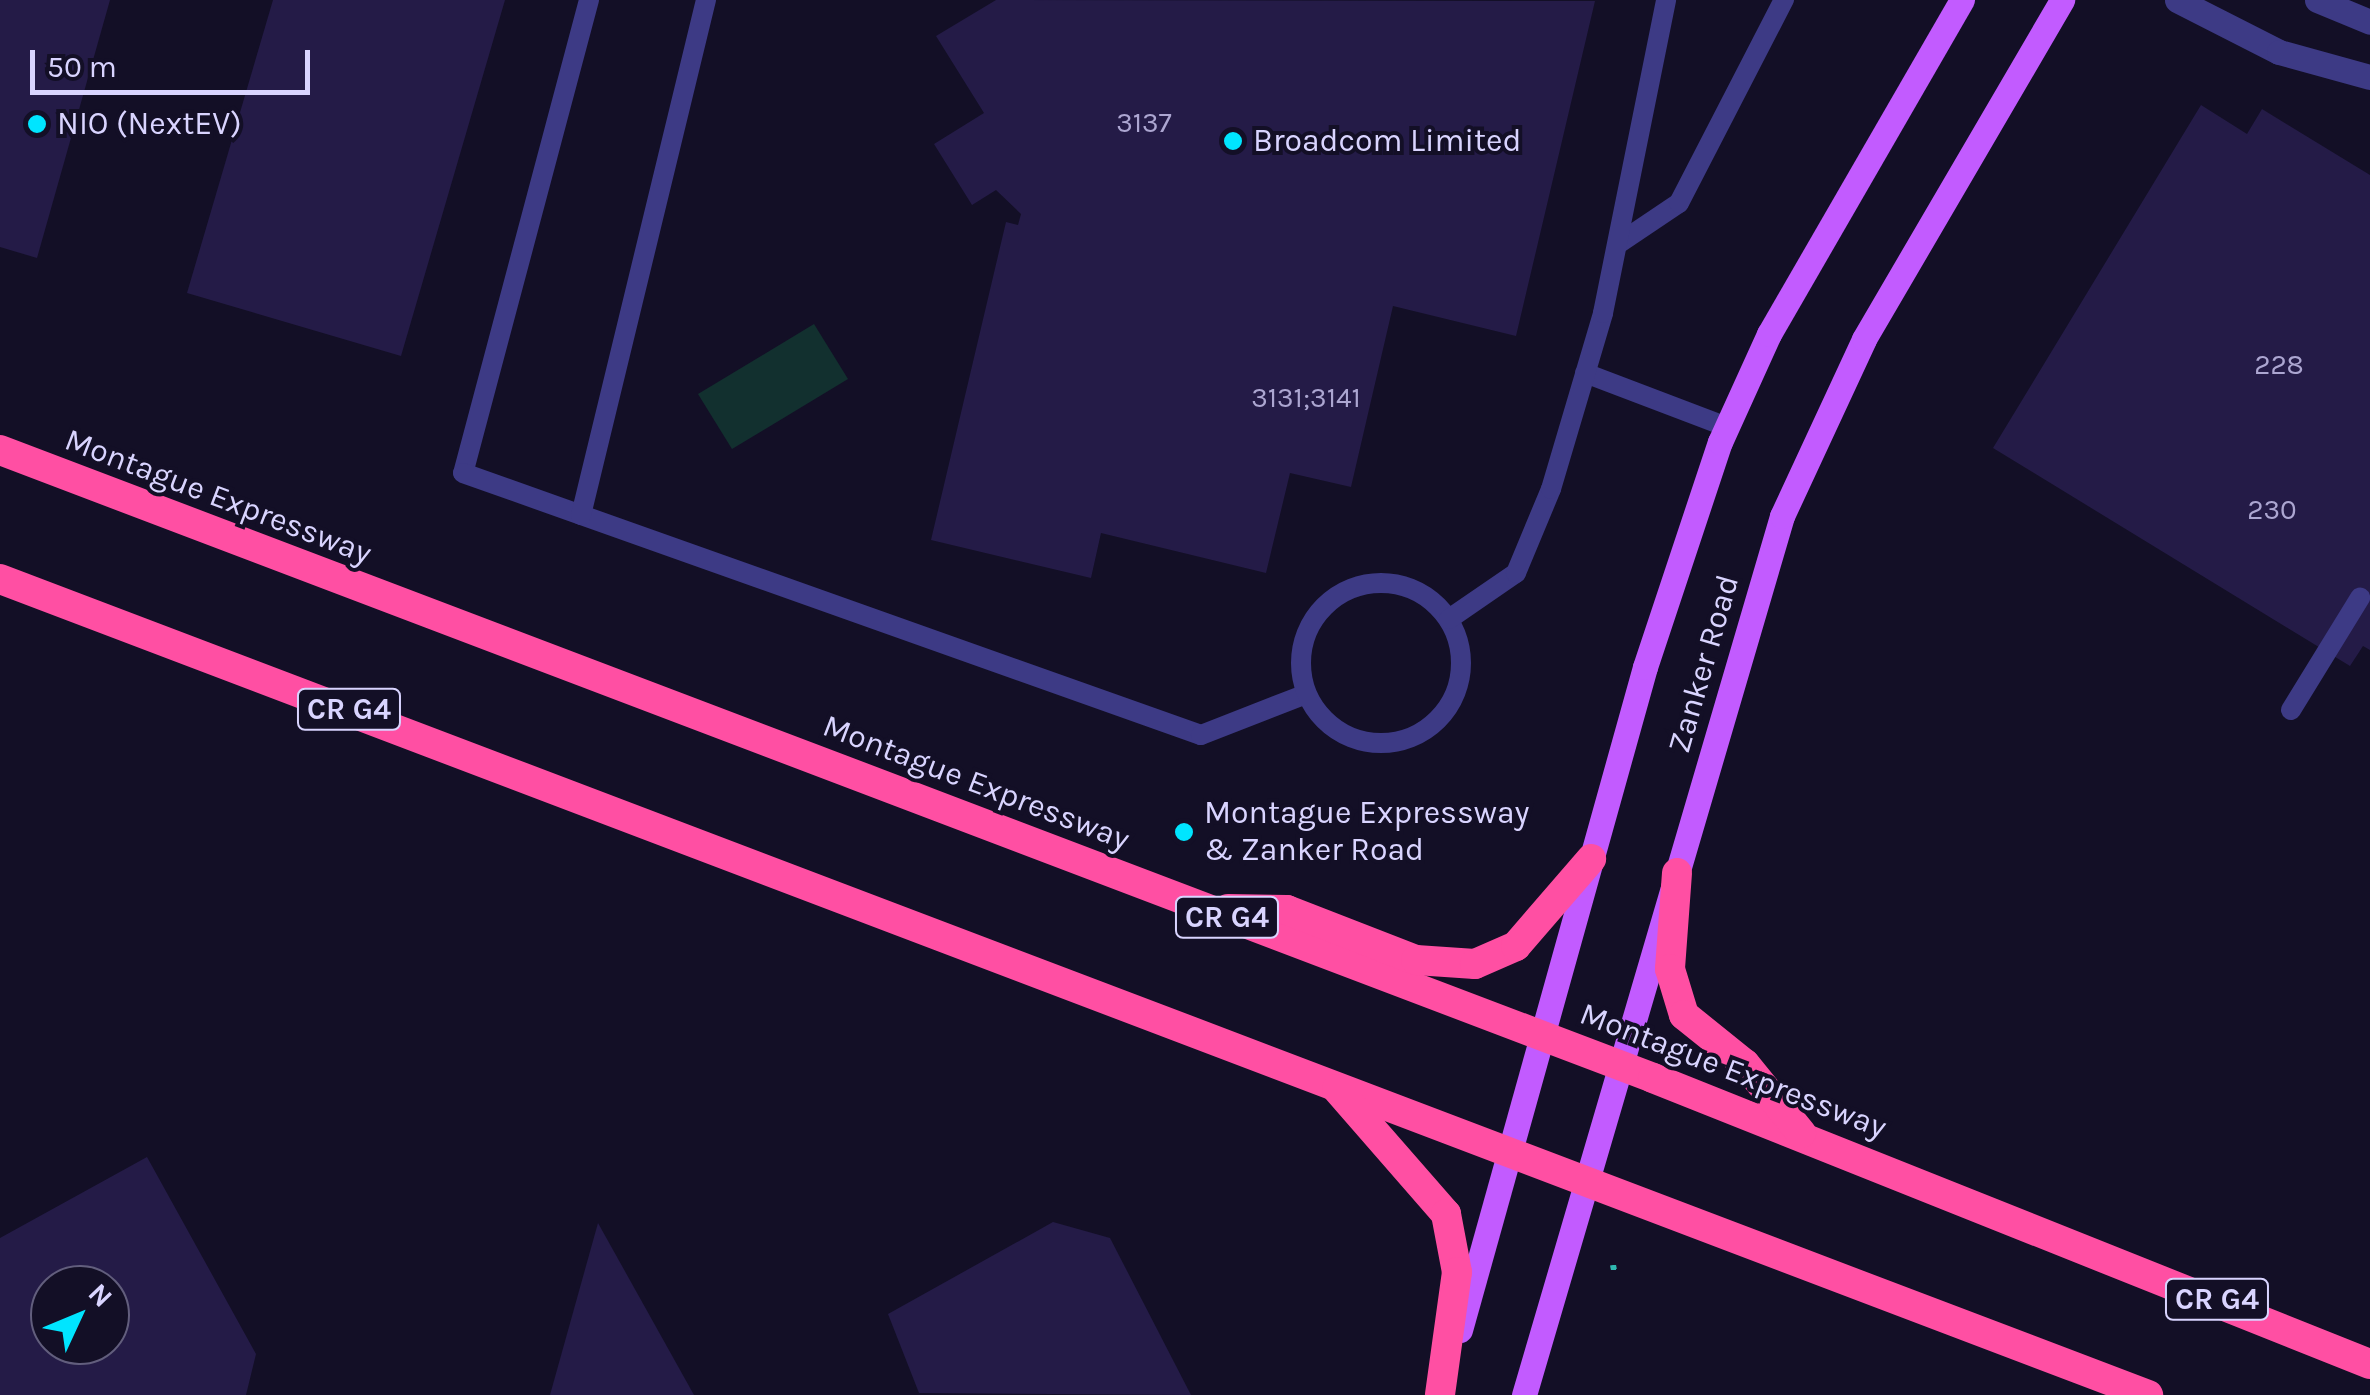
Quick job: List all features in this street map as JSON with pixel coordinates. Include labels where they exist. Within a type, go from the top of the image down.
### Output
[{"type":"highway","name":"Montague Expressway","points":[[0,450],[1621,1065],[2370,1364]]},
{"type":"highway","name":"CR G4","points":[[0,579],[1328,1080],[1584,1184],[2148,1395]]},
{"type":"highway","points":[[1203,908],[1287,910],[1416,960],[1475,964],[1516,946],[1591,858]]},
{"type":"highway","points":[[1677,872],[1670,969],[1684,1015],[1745,1064],[1803,1136]]},
{"type":"highway","points":[[1328,1080],[1446,1214],[1456,1272],[1441,1395]]},
{"type":"main road","name":"Zanker Road","points":[[1441,1395],[1685,536],[1727,427],[1769,334],[1962,0]]},
{"type":"main road","name":"Zanker Road","points":[[1524,1395],[1782,516],[1864,338],[2062,0]]},
{"type":"street","points":[[2177,0],[2279,52],[2370,78]]},
{"type":"street","points":[[2317,0],[2370,22]]},
{"type":"lane","points":[[589,0],[463,474],[1200,735],[1306,694]]},
{"type":"lane","points":[[581,515],[706,0]]},
{"type":"lane","points":[[1449,619],[1516,572],[1585,373],[1618,244],[1666,0]]},
{"type":"lane","points":[[1618,244],[1679,203],[1784,0]]},
{"type":"lane","points":[[1585,373],[1727,427]]},
{"type":"lane","points":[[1364,584],[1399,584],[1449,619],[1460,679],[1427,729],[1370,742],[1343,734],[1306,694],[1300,658],[1309,624],[1332,598],[1364,584]]},
{"type":"lane","points":[[2291,710],[2360,598]]},
{"type":"path","points":[[1613,1265],[1615,1275]]},
{"type":"green space","points":[[814,324],[848,379],[732,449],[698,394]]},
{"type":"building","name":"NIO (NextEV)","points":[[0,0],[110,0],[37,258],[0,247]]},
{"type":"building","points":[[273,0],[505,0],[401,356],[187,293]]},
{"type":"building","points":[[996,0],[1595,1],[1516,336],[1393,306],[1351,487],[1290,473],[1266,573],[1101,533],[1091,578],[931,540],[1006,222],[1018,225],[1021,214],[996,190],[972,205],[934,144],[984,113],[936,36]]},
{"type":"building","points":[[2201,105],[2247,134],[2262,109],[2370,175],[2370,650],[2363,646],[2350,666],[1993,448]]},
{"type":"building","points":[[147,1157],[256,1354],[246,1395],[0,1395],[0,1238]]},
{"type":"building","points":[[1053,1222],[1110,1238],[1191,1395],[919,1393],[888,1314]]},
{"type":"building","points":[[598,1223],[694,1395],[550,1395]]},
{"type":"place","name":"NIO (NextEV)","points":[[37,124]]},
{"type":"place","name":"Broadcom Limited","points":[[1233,141]]},
{"type":"place","name":"Montague Expressway & Zanker Road","points":[[1184,832]]}]
